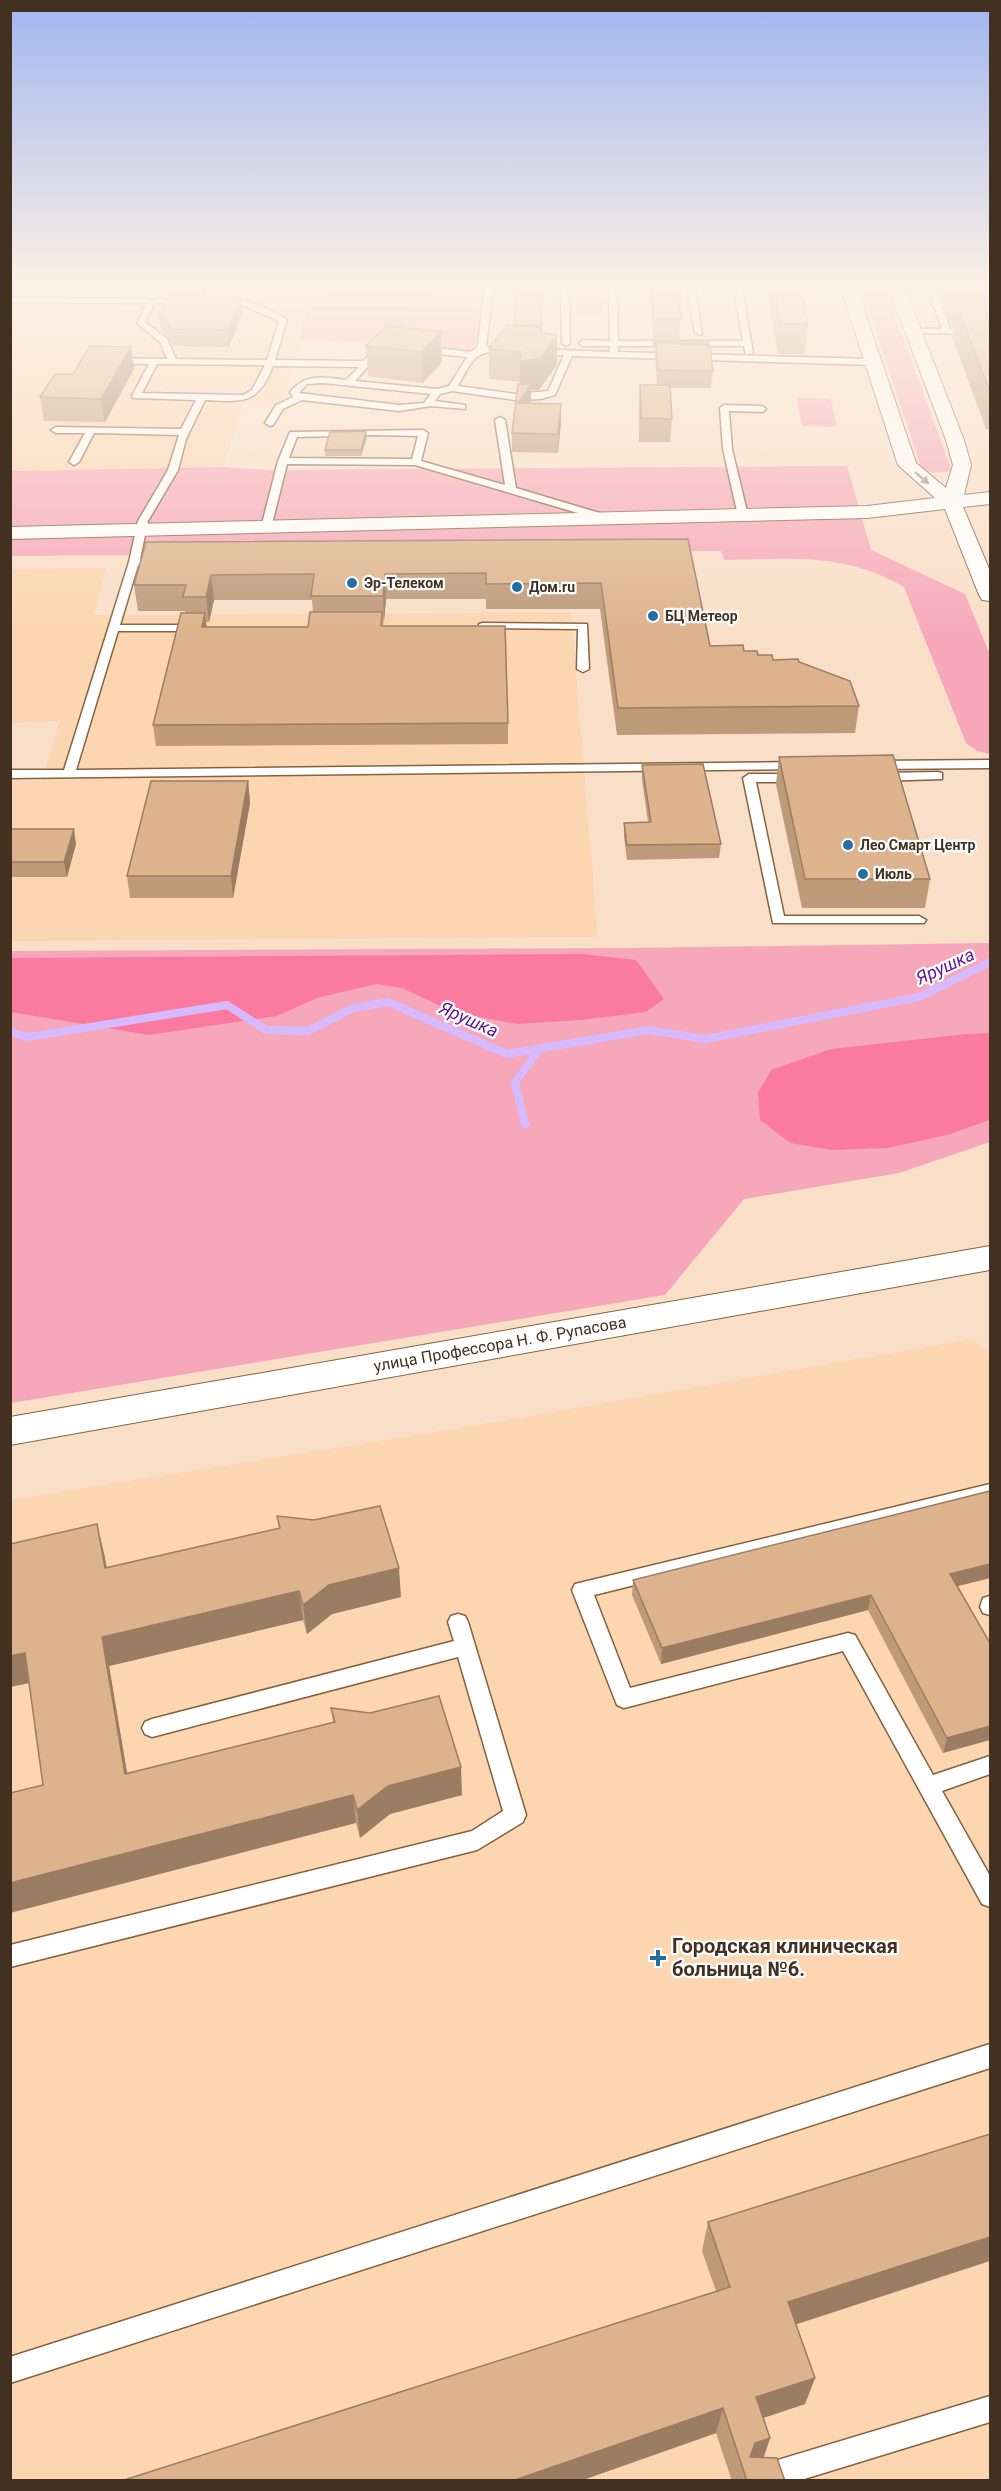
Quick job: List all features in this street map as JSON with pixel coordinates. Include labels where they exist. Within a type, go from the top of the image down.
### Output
[{"type":"street","points":[[887,405],[907,465],[952,503],[990,595]]},
{"type":"street","points":[[942,405],[962,465],[952,503]]},
{"type":"street","points":[[10,534],[867,512],[990,498]]},
{"type":"street","name":"улица Профессора Н. Ф. Рупасова","points":[[10,1431],[990,1258]]},
{"type":"lane","points":[[69,773],[134,562],[139,531],[173,470],[185,432],[198,405]]},
{"type":"lane","points":[[270,423],[279,407],[283,405]]},
{"type":"lane","points":[[374,405],[416,408],[423,405]]},
{"type":"lane","points":[[447,405],[462,407]]},
{"type":"lane","points":[[743,516],[730,467],[724,426],[724,408],[762,409]]},
{"type":"lane","points":[[500,420],[511,490]]},
{"type":"lane","points":[[56,430],[185,432]]},
{"type":"lane","points":[[74,462],[91,430]]},
{"type":"lane","points":[[266,528],[283,461],[293,434],[373,432],[423,434],[416,462]]},
{"type":"lane","points":[[283,461],[416,462],[610,519]]},
{"type":"lane","points":[[134,562],[170,561]]},
{"type":"lane","points":[[465,626],[583,626],[583,669]]},
{"type":"lane","points":[[113,628],[207,628]]},
{"type":"lane","points":[[938,776],[865,771],[990,764]]},
{"type":"lane","points":[[10,774],[817,766]]},
{"type":"lane","points":[[808,777],[749,778],[778,920],[919,920]]},
{"type":"lane","points":[[990,1491],[582,1590],[624,1699],[848,1641],[990,1898]]},
{"type":"lane","points":[[10,1956],[477,1840],[515,1815],[458,1622]]},
{"type":"lane","points":[[152,1728],[465,1647]]},
{"type":"lane","points":[[928,1786],[990,1765]]},
{"type":"lane","points":[[10,2370],[990,2056]]},
{"type":"lane","points":[[758,2481],[990,2409]]},
{"type":"shaded area","points":[[11,405],[243,405],[223,467],[11,471]]},
{"type":"shaded area","points":[[798,405],[832,405],[837,427],[802,426]]},
{"type":"shaded area","points":[[901,405],[928,405],[952,471],[935,473],[922,470]]},
{"type":"shaded area","points":[[847,466],[871,550],[965,594],[990,655],[990,754],[977,751],[966,743],[904,587],[860,568],[838,563],[794,559],[724,560],[721,551],[11,556],[10,471],[223,467],[268,470]]},
{"type":"shaded area","points":[[106,568],[94,615],[571,612],[598,937],[11,941],[11,781],[42,781],[60,721],[11,723],[10,569]]},
{"type":"shaded area","points":[[990,943],[990,1142],[899,1173],[744,1199],[665,1295],[11,1403],[11,951],[628,948]]},
{"type":"shaded area","points":[[583,954],[636,960],[664,999],[646,1012],[581,1020],[517,1024],[453,1012],[402,988],[376,984],[317,998],[277,1016],[149,1035],[11,1012],[11,958]]},
{"type":"shaded area","points":[[990,1033],[990,1120],[947,1135],[887,1148],[832,1150],[790,1143],[760,1120],[758,1093],[771,1070],[831,1049]]},
{"type":"shaded area","name":"Городская клиническая больница №6.","points":[[972,1339],[990,1354],[990,2480],[11,2480],[10,1500],[466,1427]]},
{"type":"building","points":[[515,405],[561,405],[558,434],[512,433]]},
{"type":"building","points":[[641,405],[671,405],[672,419],[641,418]]},
{"type":"building","points":[[366,431],[361,450],[325,450],[330,432]]},
{"type":"building","points":[[688,539],[710,646],[743,645],[744,651],[757,651],[758,655],[772,655],[773,660],[798,659],[799,662],[850,681],[859,706],[618,708],[601,583],[486,584],[486,573],[385,574],[383,596],[311,596],[314,574],[211,575],[206,597],[183,597],[186,585],[134,585],[146,542]]},
{"type":"building","points":[[310,612],[382,612],[381,626],[505,626],[508,723],[153,725],[181,613],[205,613],[202,627],[308,627]]},
{"type":"building","name":"Лео Смарт Центр","points":[[893,755],[930,879],[805,879],[779,757]]},
{"type":"building","points":[[703,764],[721,844],[627,845],[624,823],[651,822],[642,765]]},
{"type":"building","points":[[151,781],[248,781],[231,876],[127,876]]},
{"type":"building","points":[[10,829],[74,829],[64,862],[10,862]]},
{"type":"building","points":[[990,1491],[990,1564],[950,1574],[990,1643],[990,1726],[947,1738],[871,1595],[662,1648],[633,1580]]},
{"type":"building","points":[[380,1506],[399,1568],[329,1585],[303,1605],[299,1591],[102,1637],[125,1774],[335,1722],[331,1708],[370,1713],[439,1696],[461,1767],[388,1786],[357,1810],[353,1795],[10,1883],[10,1793],[43,1785],[25,1653],[10,1656],[10,1544],[97,1524],[105,1568],[280,1528],[277,1516],[314,1520]]},
{"type":"building","points":[[990,2134],[990,2237],[788,2302],[815,2378],[756,2397],[770,2438],[755,2443],[750,2457],[777,2458],[785,2481],[747,2481],[723,2408],[512,2481],[121,2481],[730,2287],[708,2222]]},
{"type":"waterway","name":"Ярушка","points":[[10,1032],[28,1037],[227,1005],[266,1030],[308,1031],[353,1008],[388,1002],[507,1054],[649,1030],[706,1039],[919,997],[990,962]]},
{"type":"waterway","points":[[525,1124],[515,1083],[539,1049]]},
{"type":"place","name":"Эр-Телеком","points":[[352,583]]},
{"type":"place","name":"Дом.ru","points":[[517,587]]},
{"type":"place","name":"БЦ Метеор","points":[[653,616]]},
{"type":"place","name":"Лео Смарт Центр","points":[[848,845]]},
{"type":"place","name":"Июль","points":[[863,874]]},
{"type":"place","name":"Городская клиническая больница №6.","points":[[658,1958]]}]
